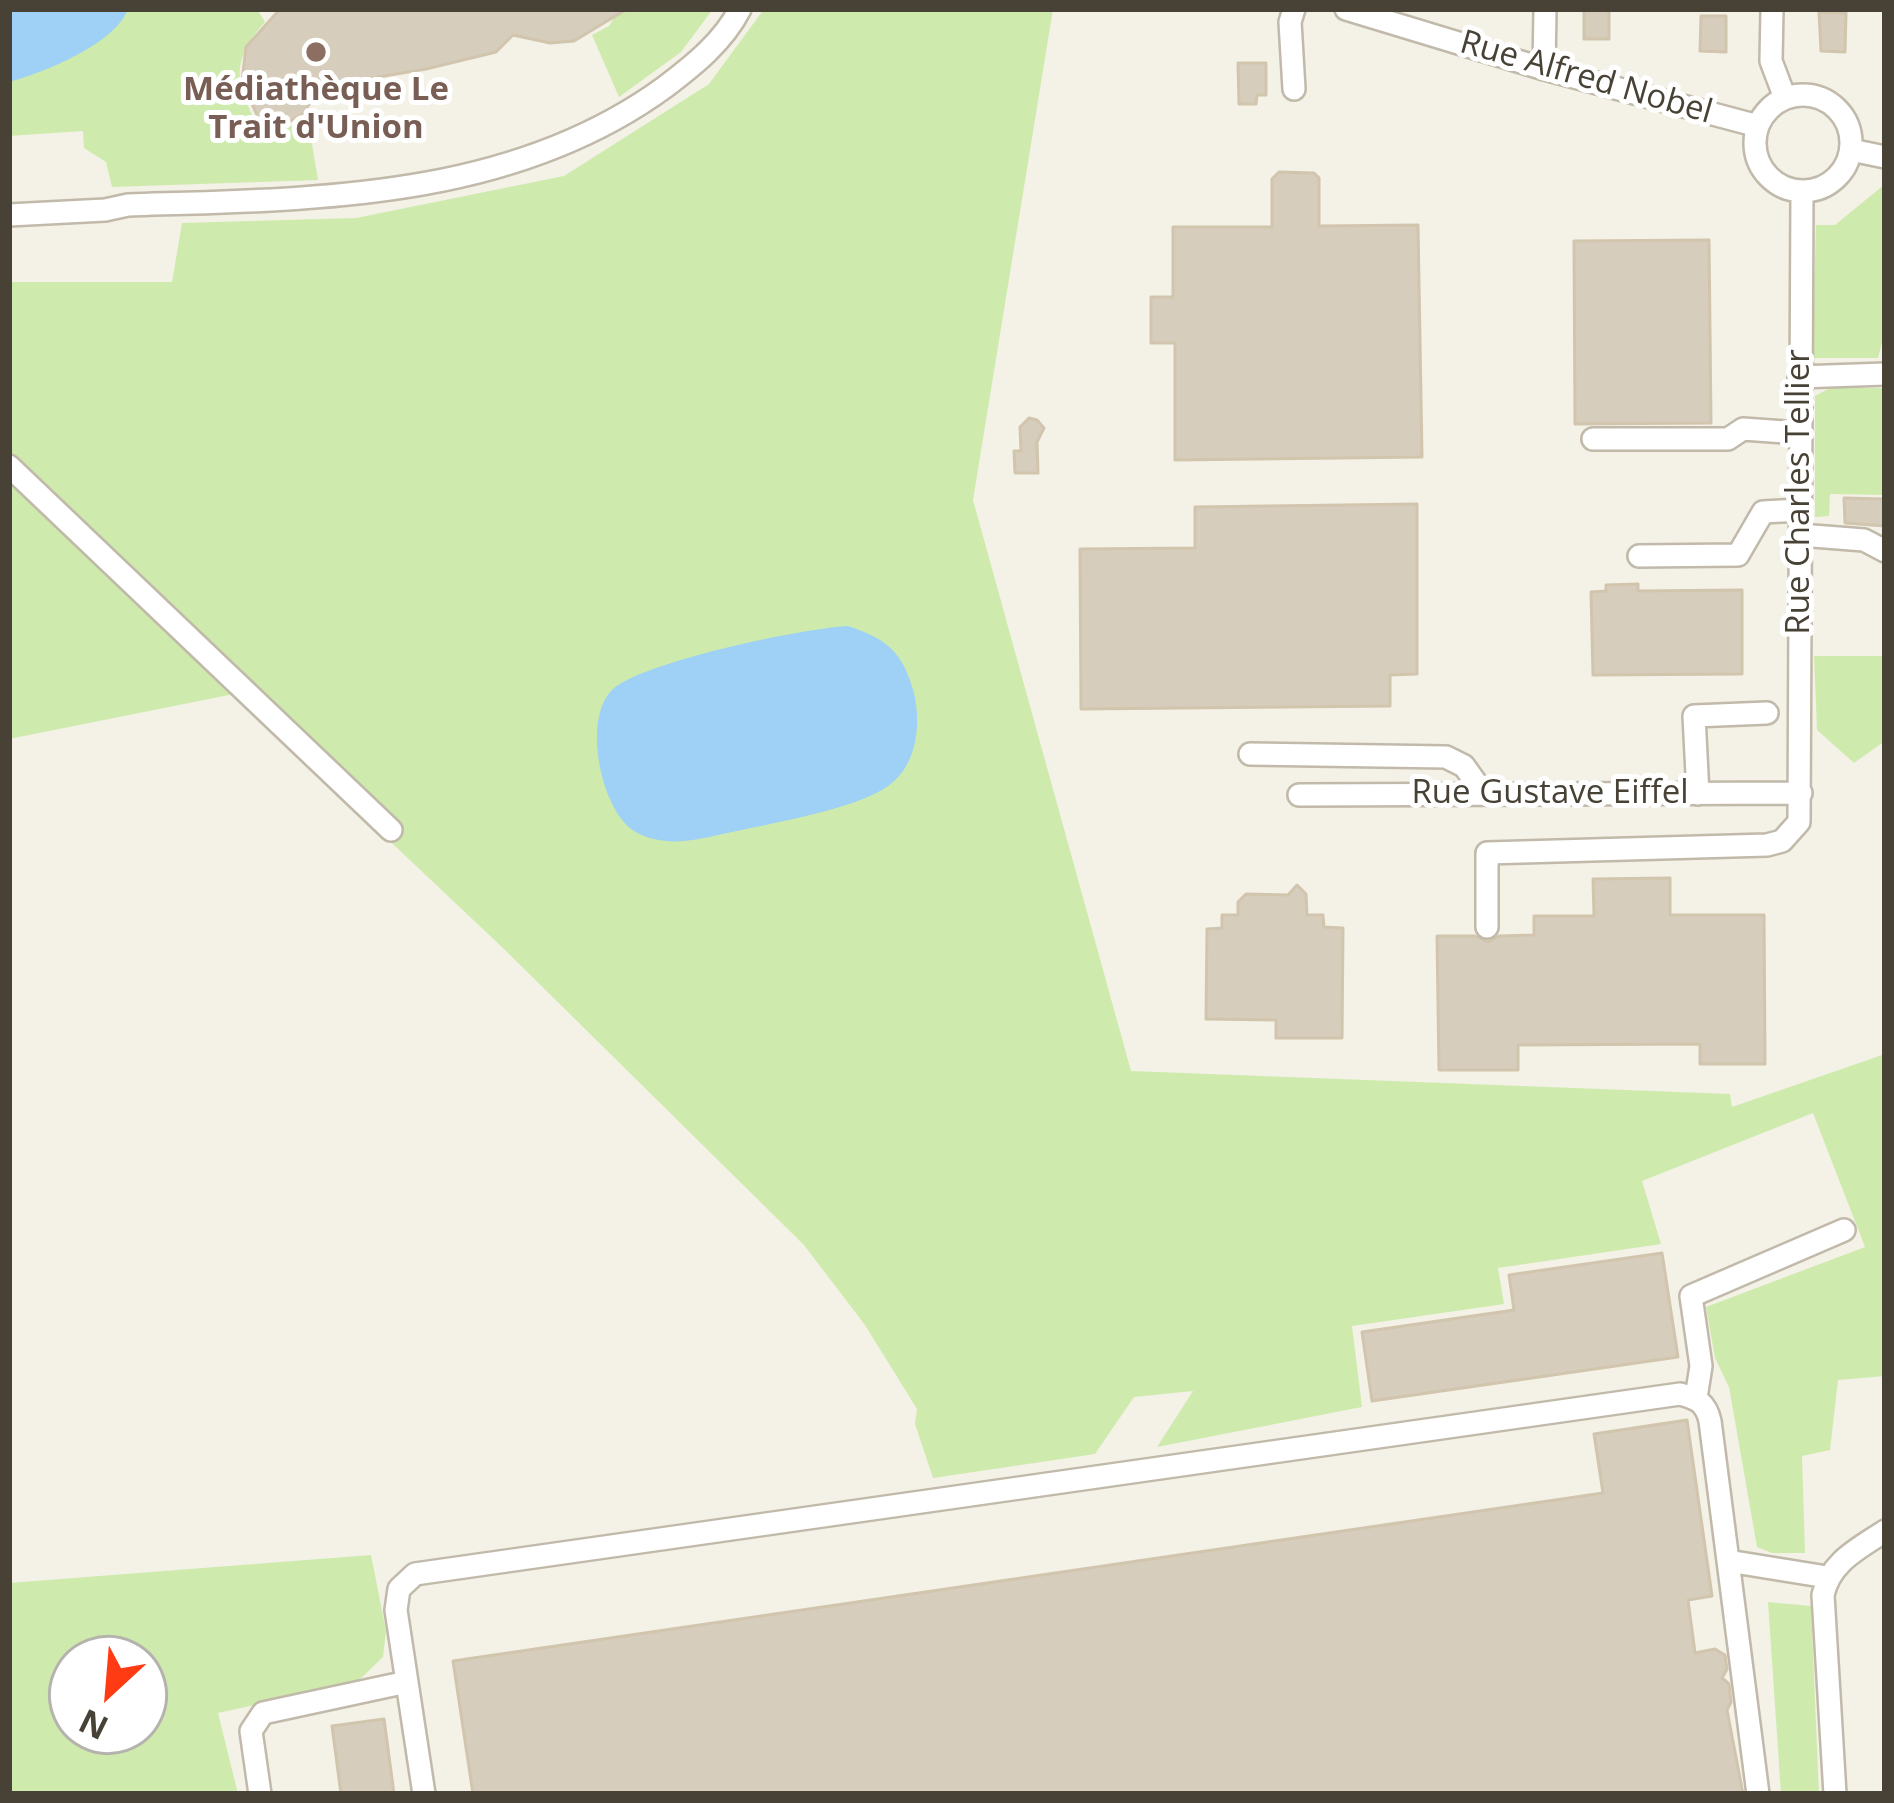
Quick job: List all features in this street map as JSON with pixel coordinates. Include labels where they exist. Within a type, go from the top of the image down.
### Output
[{"type":"street","points":[[9,215],[128,205],[322,199],[484,171],[567,142],[638,107],[695,64],[732,26],[740,9]]},
{"type":"street","points":[[1294,9],[1294,89]]},
{"type":"street","name":"Rue Alfred Nobel","points":[[1346,9],[1544,69],[1758,126]]},
{"type":"street","points":[[1544,69],[1545,9]]},
{"type":"street","points":[[1772,9],[1771,61],[1785,98]]},
{"type":"street","points":[[1799,94],[1827,101],[1846,122],[1851,150],[1847,163],[1828,184],[1802,191],[1784,187],[1768,176],[1759,161],[1758,126],[1764,114],[1785,98],[1799,94]]},
{"type":"street","points":[[1851,150],[1885,158]]},
{"type":"street","name":"Rue Charles Tellier","points":[[1801,793],[1802,191]]},
{"type":"street","points":[[1799,377],[1885,374]]},
{"type":"street","points":[[1593,439],[1728,439],[1743,429],[1799,433]]},
{"type":"street","points":[[9,466],[391,830]]},
{"type":"street","points":[[1639,556],[1738,555],[1762,512],[1800,510]]},
{"type":"street","points":[[1800,535],[1864,540],[1885,551]]},
{"type":"street","points":[[1698,794],[1694,716],[1767,713]]},
{"type":"street","points":[[1250,754],[1446,757],[1464,766],[1484,794]]},
{"type":"street","points":[[1487,927],[1487,854],[1767,845],[1794,832],[1801,793]]},
{"type":"street","name":"Rue Gustave Eiffel","points":[[1299,795],[1801,793]]},
{"type":"street","points":[[1696,1398],[1701,1366],[1691,1296],[1844,1230]]},
{"type":"street","points":[[424,1794],[396,1610],[399,1589],[415,1574],[1680,1394],[1696,1398],[1707,1408],[1710,1421],[1758,1794]]},
{"type":"street","points":[[1835,1794],[1823,1595],[1827,1577],[1845,1558],[1885,1531]]},
{"type":"street","points":[[1728,1561],[1827,1577]]},
{"type":"street","points":[[260,1794],[251,1731],[263,1713],[406,1682]]},
{"type":"green space","points":[[9,9],[257,9],[265,22],[244,53],[240,66],[243,92],[264,139],[297,123],[309,126],[318,180],[112,187],[106,162],[84,148],[83,131],[9,136]]},
{"type":"green space","points":[[619,9],[713,9],[681,52],[619,97],[592,35],[609,26]]},
{"type":"green space","points":[[764,9],[1053,9],[973,500],[1131,1071],[1730,1094],[1732,1107],[1885,1054],[1885,1376],[1838,1380],[1830,1450],[1802,1456],[1805,1553],[1772,1553],[1757,1547],[1729,1387],[1715,1358],[1706,1307],[1865,1247],[1813,1113],[1642,1181],[1661,1244],[1498,1268],[1504,1304],[1352,1326],[1362,1407],[1157,1447],[1193,1391],[1134,1397],[1095,1454],[933,1478],[915,1424],[917,1409],[865,1325],[804,1245],[504,949],[234,694],[9,739],[9,282],[172,282],[182,223],[356,218],[564,176],[709,84]]},
{"type":"green space","points":[[1885,184],[1885,330],[1878,358],[1812,358],[1816,225],[1835,225]]},
{"type":"green space","points":[[1830,388],[1884,388],[1884,495],[1830,494],[1829,516],[1815,517],[1815,396]]},
{"type":"green space","points":[[1814,656],[1885,656],[1885,741],[1854,763],[1817,730]]},
{"type":"green space","points":[[371,1555],[386,1631],[383,1657],[356,1683],[218,1713],[238,1794],[9,1794],[9,1583]]},
{"type":"green space","points":[[1768,1602],[1811,1606],[1819,1794],[1781,1794]]},
{"type":"water","points":[[9,9],[128,9],[121,22],[94,45],[9,82]]},
{"type":"water","points":[[848,626],[892,649],[914,693],[914,748],[893,782],[866,798],[825,811],[694,840],[653,839],[622,820],[605,785],[597,742],[598,721],[612,690],[688,658]]},
{"type":"building","name":"Médiathèque Le Trait d'Union","points":[[280,9],[627,9],[574,41],[550,43],[513,35],[496,52],[319,87],[304,113],[266,135],[242,82],[246,47]]},
{"type":"building","points":[[1584,9],[1609,9],[1609,39],[1584,39]]},
{"type":"building","points":[[1819,12],[1846,13],[1845,52],[1821,51]]},
{"type":"building","points":[[1701,16],[1726,16],[1726,52],[1700,51]]},
{"type":"building","points":[[1238,63],[1266,63],[1266,95],[1257,95],[1256,104],[1239,104]]},
{"type":"building","points":[[1279,172],[1314,173],[1319,178],[1319,226],[1418,225],[1422,457],[1175,460],[1175,343],[1151,343],[1151,297],[1173,297],[1173,227],[1272,227],[1272,179]]},
{"type":"building","points":[[1709,240],[1711,423],[1575,424],[1574,241]]},
{"type":"building","points":[[1029,418],[1044,428],[1037,442],[1038,473],[1015,473],[1020,427]]},
{"type":"building","points":[[1844,498],[1885,499],[1885,526],[1845,523]]},
{"type":"building","points":[[1417,504],[1417,674],[1390,675],[1390,706],[1081,709],[1080,549],[1195,548],[1195,507]]},
{"type":"building","points":[[1638,584],[1638,591],[1742,590],[1742,674],[1593,675],[1591,592],[1606,591],[1606,585]]},
{"type":"building","points":[[1670,878],[1670,915],[1764,915],[1765,1064],[1700,1064],[1700,1044],[1518,1045],[1518,1070],[1439,1070],[1437,936],[1475,936],[1488,942],[1499,936],[1534,935],[1534,916],[1594,916],[1593,879]]},
{"type":"building","points":[[1297,885],[1306,894],[1307,915],[1323,915],[1324,927],[1343,928],[1342,1038],[1276,1038],[1276,1020],[1206,1019],[1207,929],[1222,928],[1222,915],[1238,915],[1238,902],[1246,894],[1288,895]]},
{"type":"building","points":[[1662,1253],[1678,1357],[1372,1401],[1362,1332],[1514,1310],[1509,1275]]},
{"type":"building","points":[[1687,1420],[1712,1596],[1688,1600],[1695,1653],[1715,1649],[1725,1655],[1727,1669],[1722,1678],[1729,1684],[1727,1710],[1743,1794],[473,1794],[453,1661],[1603,1493],[1594,1434]]},
{"type":"building","points":[[384,1719],[394,1794],[341,1794],[332,1726]]},
{"type":"place","name":"Médiathèque Le Trait d'Union","points":[[316,52]]}]
